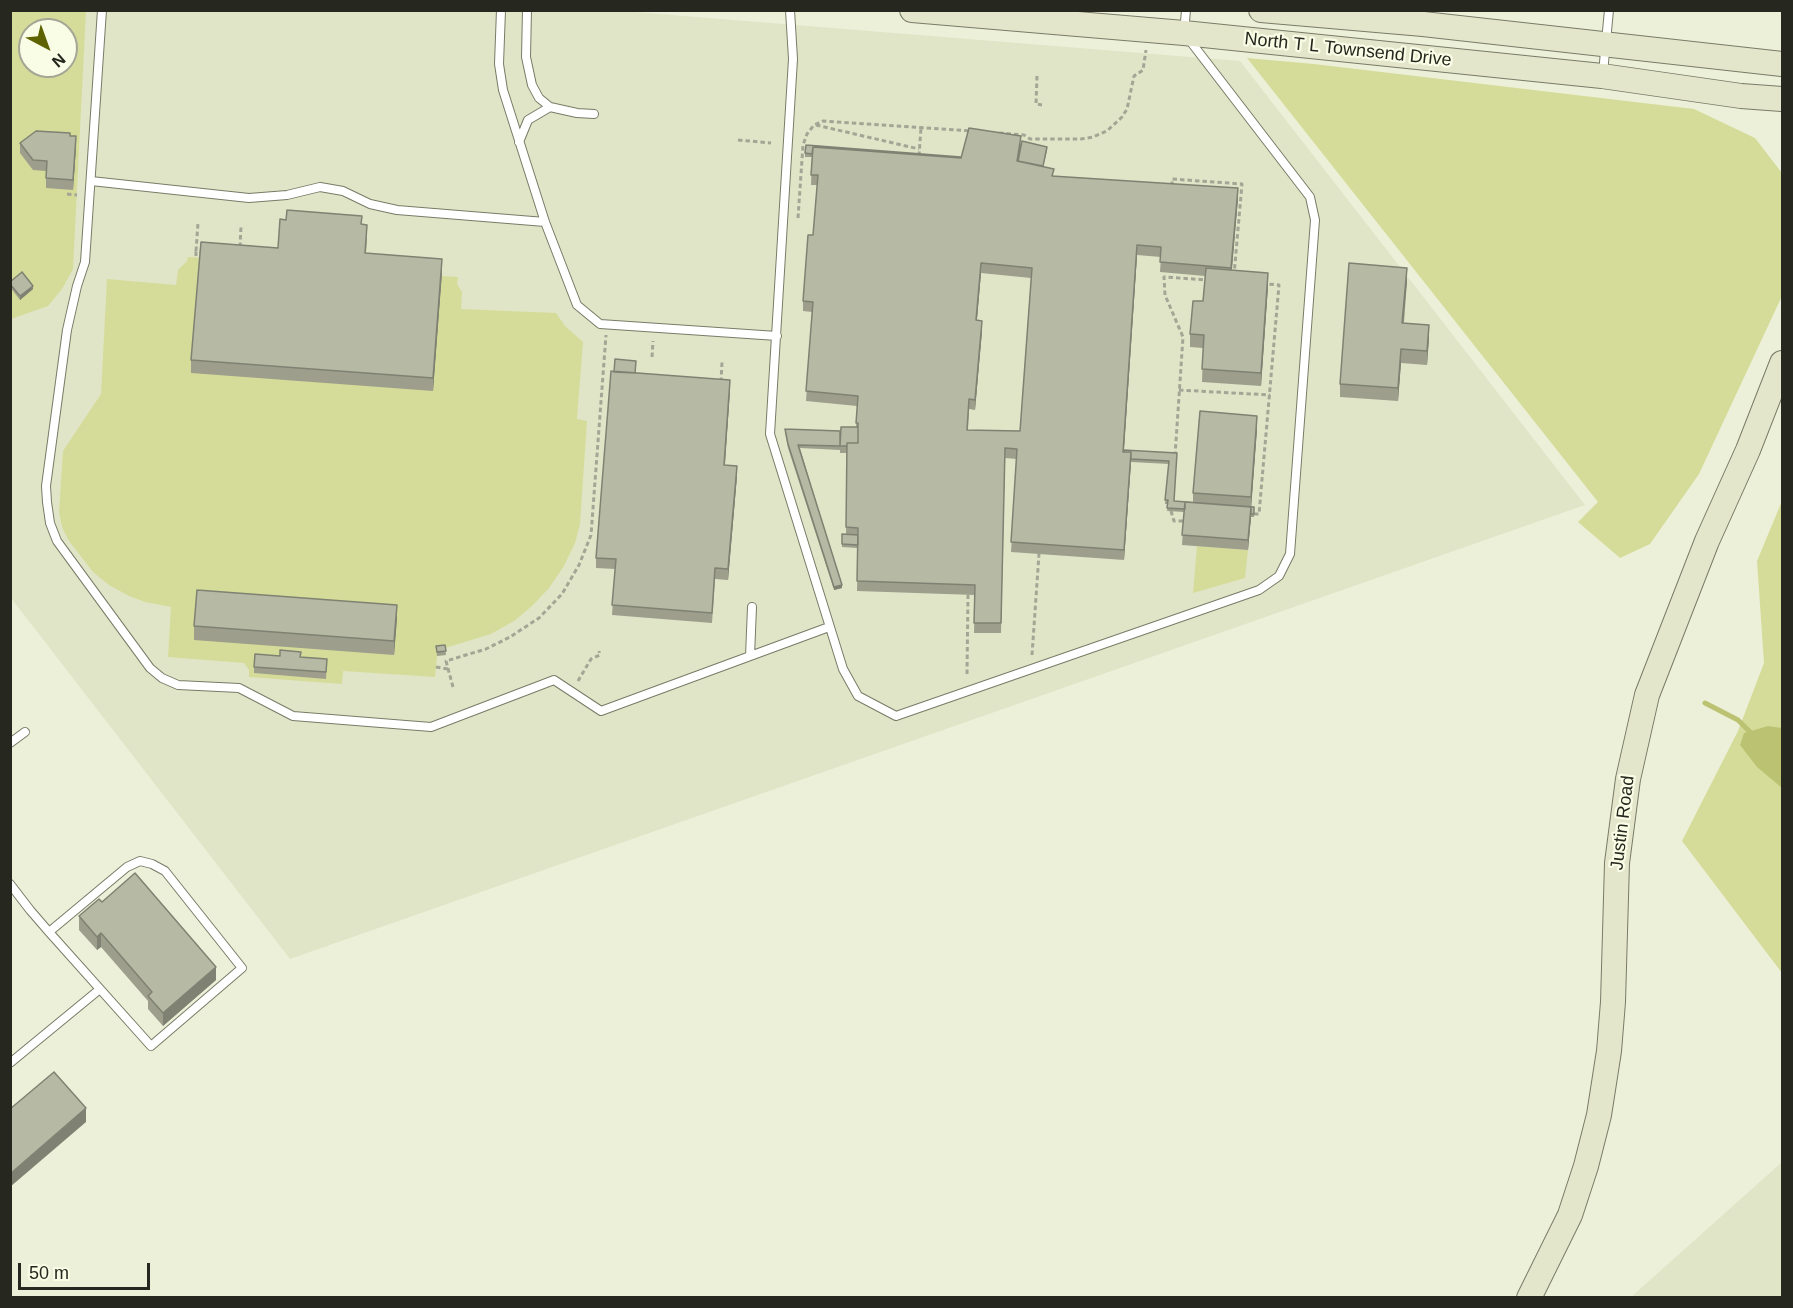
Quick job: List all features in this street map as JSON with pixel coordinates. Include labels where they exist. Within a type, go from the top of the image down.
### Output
[{"type":"street","name":"North T L Townsend Drive","points":[[912,10],[1185,22],[1741,96],[1782,99]]},
{"type":"street","name":"North T L Townsend Drive","points":[[1261,10],[1424,21],[1782,64]]},
{"type":"street","name":"Justin Road","points":[[1530,1298],[1570,1215],[1599,1115],[1609,1051],[1613,1002],[1617,863],[1628,779],[1647,695],[1707,541],[1748,450],[1782,363]]},
{"type":"lane","points":[[102,10],[85,262],[67,330],[46,486],[47,502],[50,523],[57,541],[150,668],[162,678],[178,685],[239,688],[293,716],[431,727],[554,680],[601,711],[829,627]]},
{"type":"lane","points":[[501,10],[499,64],[503,90],[545,222],[577,305],[600,324],[777,336]]},
{"type":"lane","points":[[527,10],[525,39],[527,69],[539,98],[550,107],[594,114]]},
{"type":"lane","points":[[790,10],[793,59],[770,435],[843,669],[858,696],[896,716],[1259,590],[1279,576],[1290,554],[1315,220],[1310,197],[1185,22]]},
{"type":"lane","points":[[1602,76],[1609,10]]},
{"type":"lane","points":[[519,141],[528,120],[550,107]]},
{"type":"lane","points":[[91,181],[249,198],[287,195],[320,187],[343,191],[370,204],[397,210],[545,222]]},
{"type":"lane","points":[[750,656],[752,607]]},
{"type":"lane","points":[[10,743],[25,732]]},
{"type":"lane","points":[[10,884],[50,932],[151,1047],[242,968],[165,871],[140,861],[127,867],[50,932]]},
{"type":"lane","points":[[10,1063],[100,989]]},
{"type":"path","points":[[989,133],[1024,135],[1030,139],[1080,140],[1093,137],[1114,126],[1127,110],[1134,76],[1143,70],[1146,45]]},
{"type":"path","points":[[1037,76],[1036,104],[1041,105]]},
{"type":"path","points":[[798,219],[804,151],[807,134],[814,125],[823,121],[978,132]]},
{"type":"path","points":[[814,125],[919,149]]},
{"type":"path","points":[[918,159],[921,128]]},
{"type":"path","points":[[1035,148],[1038,138]]},
{"type":"path","points":[[738,140],[771,143]]},
{"type":"path","points":[[1171,192],[1172,179],[1242,184],[1234,281]]},
{"type":"path","points":[[67,194],[79,195]]},
{"type":"path","points":[[198,223],[196,254],[207,253]]},
{"type":"path","points":[[239,255],[241,227]]},
{"type":"path","points":[[1174,456],[1183,337],[1165,295],[1164,277],[1211,280]]},
{"type":"path","points":[[1254,514],[1259,514],[1279,285],[1256,283]]},
{"type":"path","points":[[453,687],[446,661],[486,649],[510,638],[539,618],[562,594],[579,565],[591,535],[607,324]]},
{"type":"path","points":[[720,390],[722,363]]},
{"type":"path","points":[[1179,390],[1270,395]]},
{"type":"path","points":[[601,405],[609,405]]},
{"type":"path","points":[[594,507],[601,507]]},
{"type":"path","points":[[1171,511],[1174,521],[1184,521]]},
{"type":"path","points":[[1032,655],[1039,554]]},
{"type":"path","points":[[967,674],[968,594]]},
{"type":"path","points":[[572,691],[591,659],[600,655],[599,651]]},
{"type":"path","points":[[436,668],[448,669]]},
{"type":"shaded area","points":[[11,11],[623,11],[1240,61],[1585,505],[290,959],[11,598]]},
{"type":"shaded area","points":[[11,11],[86,11],[73,269],[62,289],[48,306],[11,319]]},
{"type":"shaded area","points":[[1247,58],[1694,109],[1755,138],[1782,173],[1782,296],[1699,474],[1650,544],[1620,558],[1578,522],[1598,502]]},
{"type":"shaded area","points":[[361,237],[367,238],[365,266],[442,272],[442,276],[458,277],[457,284],[462,292],[461,309],[556,313],[565,326],[583,342],[577,419],[587,421],[580,524],[575,543],[564,566],[549,588],[532,606],[514,621],[491,634],[445,648],[446,655],[437,656],[435,677],[343,671],[342,684],[249,677],[249,670],[244,663],[168,657],[171,607],[129,596],[109,585],[93,572],[69,541],[62,527],[59,512],[63,451],[101,394],[107,279],[176,285],[178,270],[188,257],[277,261]]},
{"type":"shaded area","points":[[1782,501],[1782,973],[1682,841],[1738,731],[1764,663],[1757,561]]},
{"type":"shaded area","points":[[1197,546],[1248,550],[1245,578],[1193,593]]},
{"type":"shaded area","points":[[1768,726],[1782,728],[1782,788],[1757,767],[1740,745],[1744,733]]},
{"type":"shaded area","points":[[1782,1162],[1782,1297],[1631,1297]]},
{"type":"building","points":[[969,128],[1021,136],[1017,161],[1054,169],[1052,176],[1238,188],[1231,268],[1160,262],[1161,247],[1137,245],[1123,452],[1131,452],[1124,550],[1011,542],[1017,449],[1005,448],[1001,623],[974,623],[975,585],[857,581],[858,528],[846,527],[847,443],[858,443],[858,423],[856,423],[858,396],[806,391],[813,302],[803,301],[808,235],[813,235],[818,175],[811,175],[813,147],[961,158]],"holes":[[[981,263],[1032,268],[1020,431],[967,430],[969,399],[975,400],[982,321],[976,320]]]},
{"type":"building","points":[[36,131],[70,133],[70,136],[76,136],[73,180],[46,178],[47,161],[33,160],[20,143]]},
{"type":"building","points":[[1022,141],[1047,147],[1043,166],[1018,161]]},
{"type":"building","points":[[806,145],[961,157],[813,147],[812,154],[805,153]]},
{"type":"building","points":[[287,210],[362,216],[361,224],[367,225],[365,253],[442,259],[433,378],[191,360],[201,242],[278,248],[280,219],[286,220]]},
{"type":"building","points":[[1349,263],[1407,268],[1402,323],[1429,325],[1427,351],[1401,349],[1398,388],[1340,384]]},
{"type":"building","points":[[1206,268],[1268,273],[1261,373],[1202,369],[1204,335],[1190,334],[1193,301],[1203,301]]},
{"type":"building","points":[[22,272],[33,286],[20,296],[10,282]]},
{"type":"building","points":[[615,359],[636,361],[635,373],[614,372]]},
{"type":"building","points":[[611,371],[730,380],[724,465],[737,466],[728,569],[715,568],[712,613],[612,605],[616,559],[596,558]]},
{"type":"building","points":[[1200,411],[1257,416],[1251,497],[1193,493]]},
{"type":"building","points":[[841,427],[858,427],[858,443],[847,443],[847,446],[840,446]]},
{"type":"building","points":[[785,429],[840,431],[840,446],[798,445],[842,585],[834,587]]},
{"type":"building","points":[[1124,450],[1177,453],[1174,501],[1254,507],[1254,514],[1251,514],[1251,507],[1185,502],[1185,509],[1167,508],[1168,500],[1165,500],[1169,461],[1131,459],[1131,452],[1124,452]]},
{"type":"building","points":[[1185,502],[1251,507],[1248,540],[1182,535]]},
{"type":"building","points":[[842,534],[858,535],[858,545],[842,544]]},
{"type":"building","points":[[197,590],[397,605],[394,641],[194,626]]},
{"type":"building","points":[[445,645],[446,651],[437,652],[436,646]]},
{"type":"building","points":[[280,650],[301,652],[300,657],[327,659],[326,672],[254,667],[255,654],[280,656]]},
{"type":"building","points":[[135,873],[216,967],[163,1013],[148,996],[152,992],[101,933],[97,937],[79,916],[99,899],[102,902]]},
{"type":"building","points":[[54,1072],[86,1108],[10,1174],[10,1109]]},
{"type":"waterway","points":[[1705,703],[1738,720],[1753,735]]}]
